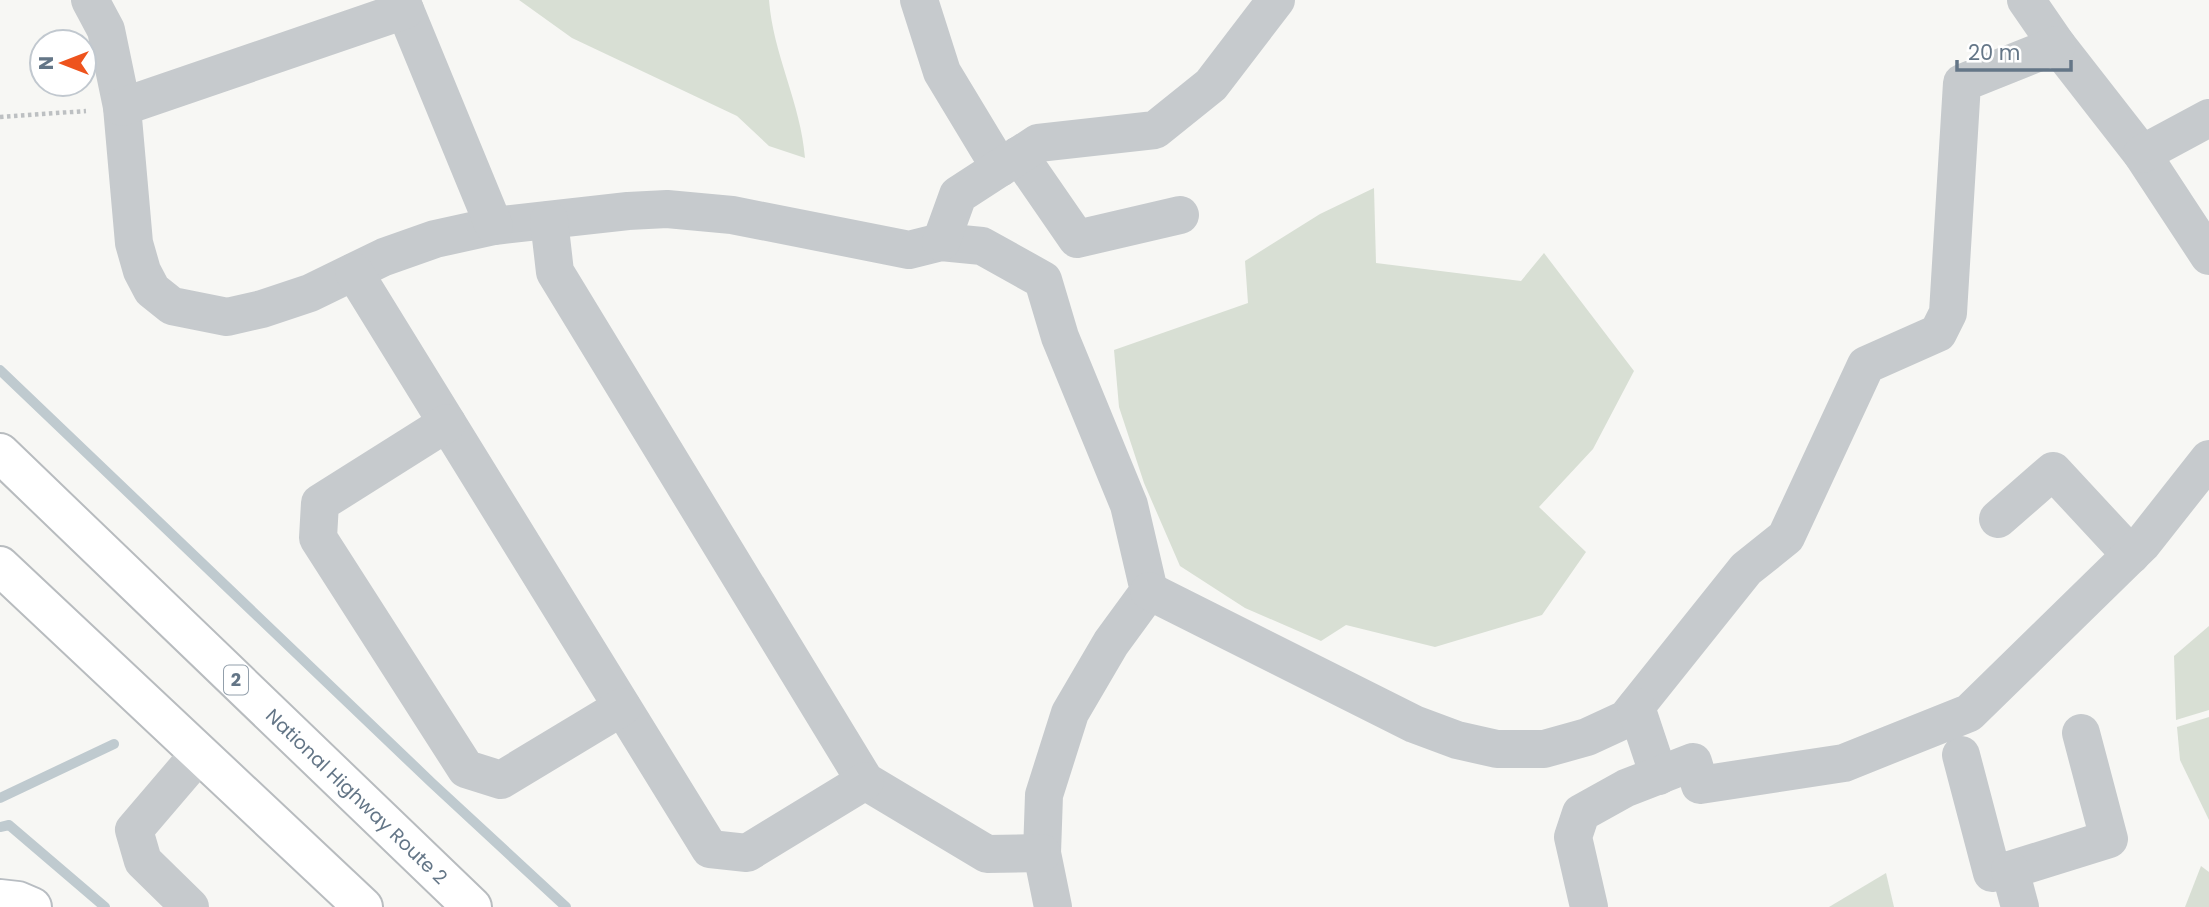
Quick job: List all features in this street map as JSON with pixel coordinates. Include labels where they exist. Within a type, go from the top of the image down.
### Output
[{"type":"main road","name":"National Highway Route 2","points":[[0,453],[472,907]]},
{"type":"main road","points":[[0,566],[362,906]]},
{"type":"main road","points":[[0,899],[18,901],[32,907]]},
{"type":"street","points":[[90,0],[106,30],[122,107],[134,243],[142,271],[152,290],[172,306],[227,317],[310,293],[384,257],[435,239],[494,226],[667,209],[732,215],[909,250],[941,242],[982,246],[1043,281],[1060,337],[1129,505],[1149,591],[1111,643],[1070,713],[1044,795],[1042,853],[1053,907]]},
{"type":"street","points":[[919,0],[942,72],[1009,161],[1077,239],[1180,215]]},
{"type":"street","points":[[941,242],[958,195],[1038,143],[1154,130],[1211,85],[1276,0]]},
{"type":"street","points":[[2026,0],[2057,45],[2142,153],[2209,256]]},
{"type":"street","points":[[122,107],[403,5],[494,226]]},
{"type":"street","points":[[1149,591],[1414,724],[1457,740],[1497,749],[1544,749],[1587,737],[1626,719],[1746,569],[1786,537],[1866,365],[1938,333],[1948,313],[1962,83],[2057,45]]},
{"type":"street","points":[[2142,153],[2209,118]]},
{"type":"street","points":[[550,220],[555,272],[865,781],[987,854],[1042,853]]},
{"type":"street","points":[[354,272],[710,849],[747,853],[865,781]]},
{"type":"street","points":[[447,423],[320,503],[318,538],[466,769],[501,780],[622,707]]},
{"type":"street","points":[[1589,907],[1573,837],[1581,813],[1626,788],[1693,762],[1700,785],[1844,763],[1969,713],[2142,544],[2209,459]]},
{"type":"street","points":[[1998,519],[2053,471],[2131,555]]},
{"type":"street","points":[[1636,707],[1659,776]]},
{"type":"street","points":[[1961,755],[1992,873],[2010,870],[2109,839],[2081,733]]},
{"type":"street","points":[[190,907],[143,860],[134,830],[199,754]]},
{"type":"street","points":[[2010,870],[2020,907]]},
{"type":"path","points":[[0,117],[122,107]]},
{"type":"shaded area","points":[[519,0],[769,0],[805,158],[769,146],[737,116],[572,38]]},
{"type":"shaded area","points":[[1374,188],[1376,263],[1521,281],[1544,253],[1634,371],[1593,449],[1539,507],[1586,552],[1542,615],[1435,647],[1346,625],[1321,641],[1245,608],[1180,566],[1144,483],[1119,407],[1114,350],[1248,303],[1245,261],[1320,214]]},
{"type":"shaded area","points":[[2209,626],[2209,710],[2176,720],[2174,656]]},
{"type":"shaded area","points":[[2209,717],[2209,820],[2180,760],[2177,727]]},
{"type":"shaded area","points":[[2201,866],[2209,872],[2209,907],[2185,907]]},
{"type":"shaded area","points":[[1886,873],[1894,907],[1829,907]]},
{"type":"waterway","points":[[0,370],[432,783],[566,907]]},
{"type":"waterway","points":[[0,798],[114,744]]},
{"type":"waterway","points":[[0,827],[9,825],[105,907]]}]
